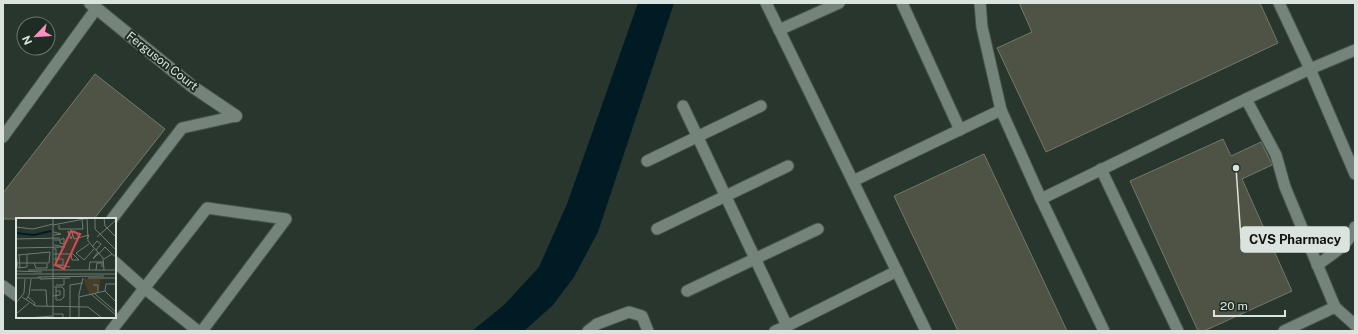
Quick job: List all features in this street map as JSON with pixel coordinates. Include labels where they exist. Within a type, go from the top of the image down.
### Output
[{"type":"street","name":"Ferguson Court","points":[[93,6],[193,86],[236,116]]},
{"type":"lane","points":[[766,3],[926,331]]},
{"type":"lane","points":[[779,30],[839,3]]},
{"type":"lane","points":[[902,3],[960,130]]},
{"type":"lane","points":[[980,3],[982,26],[1001,110],[1041,199],[1104,331]]},
{"type":"lane","points":[[1279,3],[1310,69],[1355,174]]},
{"type":"lane","points":[[3,137],[93,6]]},
{"type":"lane","points":[[1041,199],[1246,99],[1355,50]]},
{"type":"lane","points":[[1246,99],[1276,155],[1285,187],[1335,307],[1355,325]]},
{"type":"lane","points":[[683,106],[787,326]]},
{"type":"lane","points":[[647,161],[761,106]]},
{"type":"lane","points":[[853,181],[1001,110]]},
{"type":"lane","points":[[113,218],[182,128],[236,116]]},
{"type":"lane","points":[[657,229],[788,166]]},
{"type":"lane","points":[[1101,169],[1178,331]]},
{"type":"lane","points":[[112,331],[207,208],[286,219],[202,331]]},
{"type":"lane","points":[[1317,265],[1341,248],[1353,234],[1355,227]]},
{"type":"lane","points":[[687,291],[818,229]]},
{"type":"lane","points":[[116,263],[144,288],[198,331]]},
{"type":"lane","points":[[775,331],[897,271]]},
{"type":"lane","points":[[3,286],[16,295]]},
{"type":"lane","points":[[1284,331],[1335,307]]},
{"type":"lane","points":[[588,331],[596,324],[629,312],[642,316],[648,331]]},
{"type":"water","points":[[638,3],[674,3],[598,232],[574,277],[553,305],[524,331],[472,331],[504,305],[539,267],[567,204]]},
{"type":"building","points":[[1019,3],[1260,3],[1278,43],[1046,152],[997,48],[1032,32]]},
{"type":"building","points":[[95,74],[165,129],[95,218],[3,219],[3,193]]},
{"type":"building","points":[[1223,139],[1231,156],[1261,142],[1269,158],[1272,165],[1242,179],[1292,291],[1204,331],[1198,331],[1130,181]]},
{"type":"building","points":[[984,154],[1067,331],[958,331],[894,196]]},
{"type":"place","name":"CVS Pharmacy","points":[[1236,168]]}]
